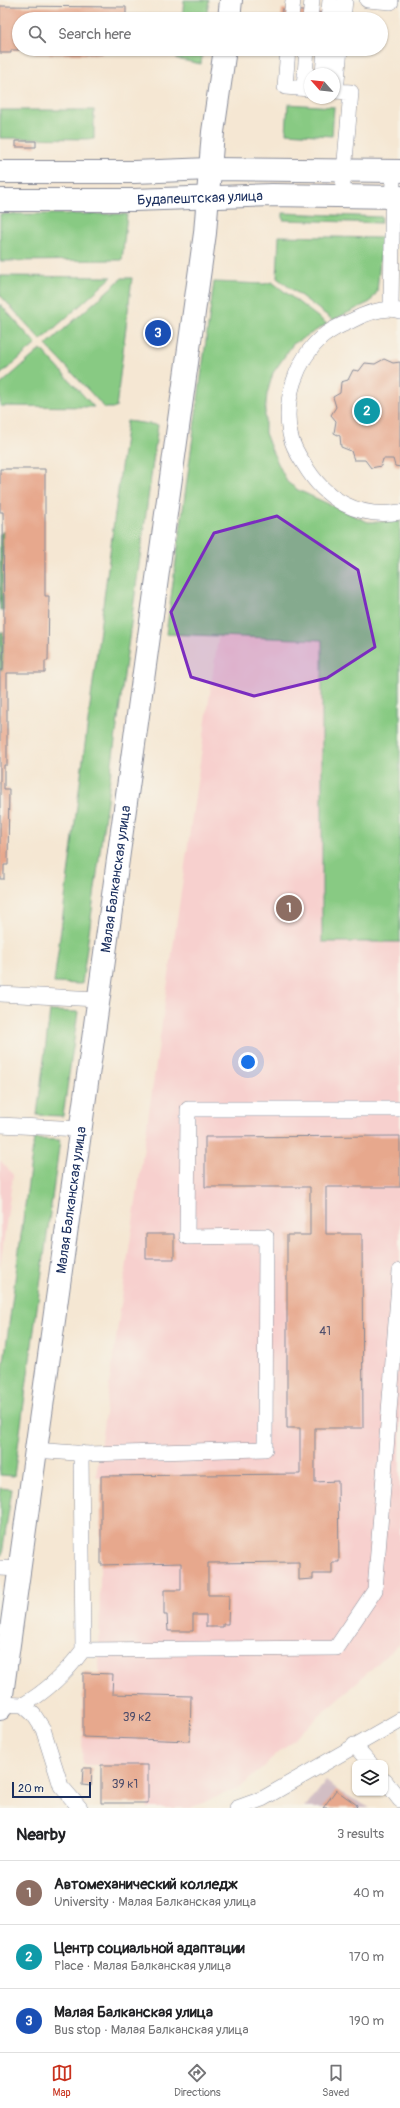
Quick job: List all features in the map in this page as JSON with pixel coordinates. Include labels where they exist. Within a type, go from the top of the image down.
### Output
[{"type":"street","points":[[230,12],[231,0]]},
{"type":"street","name":"Малая Балканская улица","points":[[0,1705],[10,1569],[35,1450],[205,233],[210,169],[223,56]]},
{"type":"street","name":"Будапештская улица","points":[[0,172],[134,172],[210,169],[397,171]]},
{"type":"street","name":"Будапештская улица","points":[[0,200],[134,200],[208,196],[342,195],[396,197]]},
{"type":"lane","points":[[292,12],[293,0]]},
{"type":"lane","points":[[311,12],[312,0]]},
{"type":"lane","points":[[329,12],[330,0]]},
{"type":"lane","points":[[344,12],[345,0]]},
{"type":"lane","points":[[367,0],[391,2]]},
{"type":"lane","points":[[287,56],[285,87],[304,89]]},
{"type":"lane","points":[[307,56],[307,68]]},
{"type":"lane","points":[[323,68],[324,56]]},
{"type":"lane","points":[[338,68],[339,56]]},
{"type":"lane","points":[[340,91],[351,92],[342,195]]},
{"type":"lane","points":[[397,171],[396,310],[376,311],[356,318],[322,337],[301,364],[294,381],[288,422],[290,436],[301,459],[318,484],[330,495],[344,505],[356,510],[378,514],[400,512]]},
{"type":"lane","points":[[0,994],[97,999]]},
{"type":"lane","points":[[35,1450],[81,1453],[265,1449],[266,1236],[187,1237],[188,1108],[400,1108]]},
{"type":"lane","points":[[0,1125],[80,1129]]},
{"type":"lane","points":[[82,1650],[336,1648],[374,1590],[400,1271]]},
{"type":"lane","points":[[0,1705],[23,1705],[48,1688],[70,1668],[82,1650],[81,1453]]},
{"type":"lane","points":[[23,1705],[34,1715],[43,1729],[55,1762],[61,1786],[80,1808]]},
{"type":"lane","points":[[237,1808],[262,1799],[400,1720]]},
{"type":"lane","points":[[354,1745],[367,1760]]},
{"type":"lane","points":[[388,1785],[400,1800]]},
{"type":"highlighted area","points":[[277,516],[358,570],[375,647],[327,678],[254,696],[191,677],[171,612],[214,533]]},
{"type":"shaded area","points":[[400,547],[400,1643],[241,1787],[190,1808],[148,1808],[148,1803],[101,1765],[82,1765],[83,1673],[99,1674],[101,1477],[96,1476],[231,549]]},
{"type":"shaded area","points":[[0,1160],[13,1175],[0,1267]]},
{"type":"shaded area","points":[[326,1781],[337,1790],[370,1808],[305,1808]]},
{"type":"green space","points":[[184,0],[209,0],[207,12],[183,12]]},
{"type":"green space","points":[[177,56],[202,56],[201,64],[176,59]]},
{"type":"green space","points":[[288,104],[334,107],[332,136],[286,133]]},
{"type":"green space","points":[[0,110],[94,110],[94,139],[0,138]]},
{"type":"green space","points":[[283,213],[382,217],[381,223],[283,220]]},
{"type":"green space","points":[[0,214],[127,214],[122,260],[0,261]]},
{"type":"green space","points":[[279,236],[382,238],[377,292],[370,302],[333,320],[277,278]]},
{"type":"green space","points":[[0,276],[112,277],[41,340],[0,295]]},
{"type":"green space","points":[[122,278],[132,278],[116,408],[105,408],[46,345]]},
{"type":"green space","points":[[214,282],[264,284],[272,282],[327,324],[293,344],[273,373],[267,394],[265,433],[287,482],[298,490],[368,522],[400,521],[400,942],[322,942],[322,640],[166,634]]},
{"type":"green space","points":[[0,304],[36,344],[0,375]]},
{"type":"green space","points":[[41,349],[94,407],[0,406],[0,385]]},
{"type":"green space","points":[[127,421],[158,425],[82,984],[54,983]]},
{"type":"green space","points":[[3,531],[3,610],[0,610],[0,534]]},
{"type":"green space","points":[[0,632],[4,632],[3,670],[0,670]]},
{"type":"green space","points":[[50,1011],[78,1012],[63,1116],[37,1115]]},
{"type":"green space","points":[[34,1139],[60,1140],[14,1476],[0,1475],[0,1391]]},
{"type":"green space","points":[[0,1488],[12,1489],[2,1555],[0,1555]]},
{"type":"building","points":[[0,6],[126,7],[126,12],[12,12],[12,50],[11,53],[0,53]]},
{"type":"building","points":[[282,9],[312,12],[282,12]]},
{"type":"building","points":[[16,141],[36,141],[36,147],[16,147]]},
{"type":"building","points":[[384,359],[393,363],[400,362],[400,467],[395,466],[393,459],[383,459],[381,466],[371,468],[365,460],[354,460],[351,451],[341,447],[340,436],[334,433],[336,421],[331,415],[336,407],[333,397],[340,393],[341,382],[348,380],[353,370],[359,371],[365,363],[375,364]]},
{"type":"building","points":[[0,469],[45,469],[45,596],[49,596],[48,661],[45,661],[45,673],[7,673],[7,765],[4,765],[4,789],[9,789],[8,865],[4,865],[4,879],[0,879],[0,670],[3,670],[4,632],[3,512],[0,512]]},
{"type":"building","points":[[400,1136],[400,1187],[326,1187],[326,1234],[362,1234],[363,1428],[315,1428],[315,1482],[338,1481],[339,1562],[332,1562],[332,1574],[313,1574],[313,1579],[299,1580],[299,1562],[208,1563],[208,1595],[229,1595],[228,1624],[223,1624],[223,1627],[206,1627],[206,1615],[193,1615],[193,1631],[168,1631],[167,1615],[164,1615],[164,1590],[181,1590],[181,1563],[101,1565],[101,1476],[300,1474],[300,1428],[287,1428],[287,1235],[310,1235],[310,1187],[205,1187],[205,1137]]},
{"type":"building","points":[[146,1234],[174,1234],[174,1259],[146,1259]]},
{"type":"building","points":[[83,1673],[113,1674],[112,1694],[191,1696],[190,1741],[83,1737]]},
{"type":"building","points":[[101,1765],[148,1765],[148,1803],[101,1803]]},
{"type":"building","points":[[83,1768],[92,1768],[91,1786],[82,1785]]},
{"type":"building","points":[[336,1790],[357,1805],[356,1808],[323,1808]]},
{"type":"place","name":"Малая Балканская улица","points":[[158,333]]},
{"type":"place","name":"Центр социальной адаптации","points":[[367,411]]},
{"type":"place","name":"Автомеханический колледж","points":[[289,908]]}]
